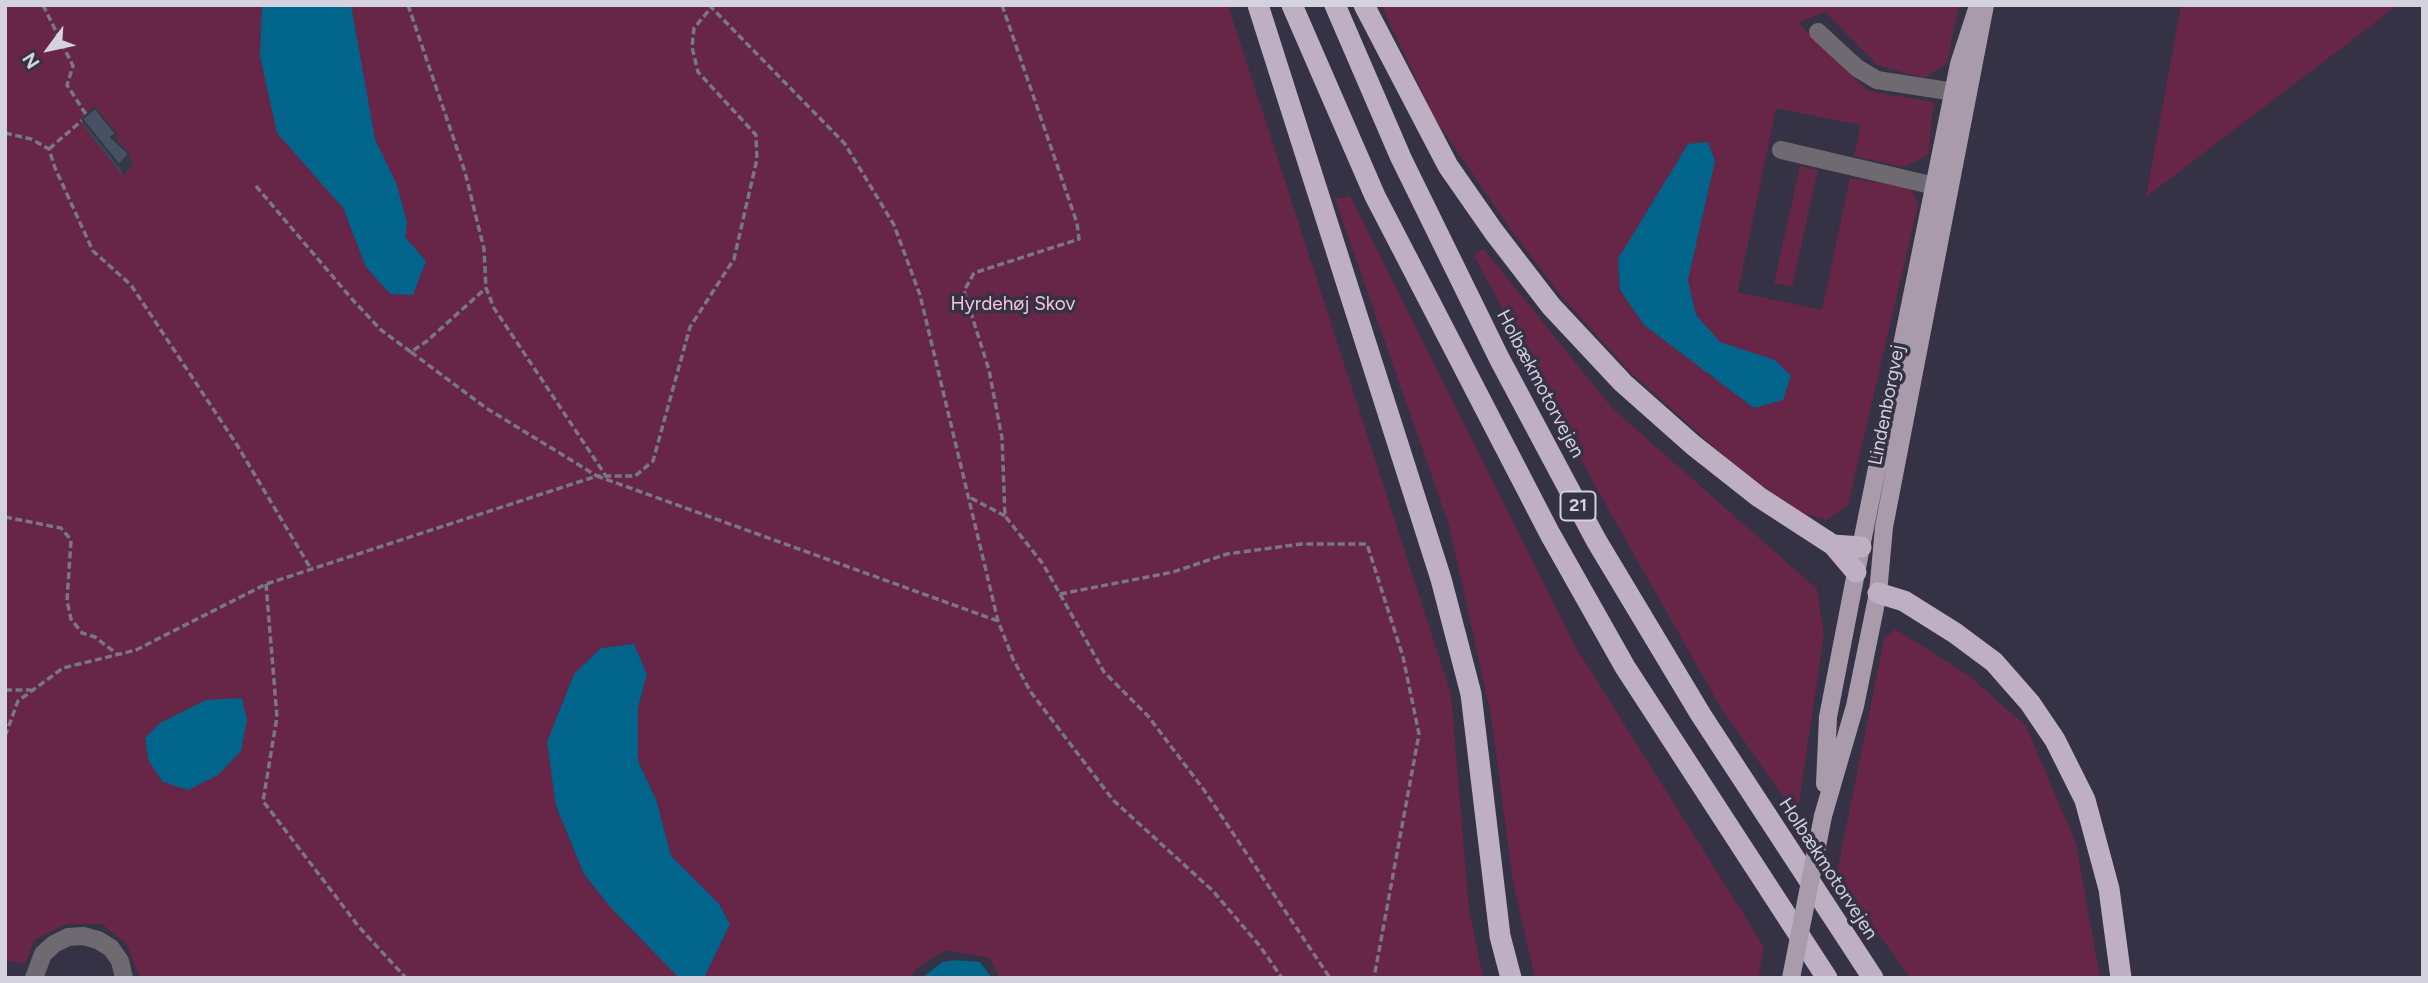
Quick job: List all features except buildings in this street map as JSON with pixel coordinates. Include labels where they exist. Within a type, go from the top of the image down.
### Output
[{"type":"highway","points":[[1258,5],[1441,579],[1468,681],[1500,936],[1511,978]]},
{"type":"highway","name":"21","points":[[1293,5],[1375,196],[1550,534],[1625,667],[1827,978]]},
{"type":"highway","name":"Holbækmotorvejen","points":[[1335,5],[1426,208],[1499,358],[1596,540],[1701,715],[1873,978]]},
{"type":"highway","points":[[1364,5],[1448,166],[1551,306],[1623,383],[1693,445],[1759,497],[1833,545],[1856,572]]},
{"type":"highway","points":[[1833,545],[1861,547]]},
{"type":"highway","points":[[1864,596],[1904,601],[1955,632],[1994,662],[2030,704],[2055,740],[2085,800],[2109,889],[2121,978]]},
{"type":"main road","name":"Lindenborgvej","points":[[1823,813],[1828,717],[1884,527],[1951,190],[1961,93],[1978,5]]},
{"type":"main road","name":"Lindenborgvej","points":[[1856,572],[1933,186],[1985,5]]},
{"type":"main road","points":[[1856,572],[1864,596]]},
{"type":"main road","name":"Lindenborgvej","points":[[1791,978],[1823,813],[1855,706],[1864,596]]},
{"type":"street","points":[[1818,32],[1857,68],[1877,80],[1961,93]]},
{"type":"street","points":[[1781,150],[1951,190]]},
{"type":"street","points":[[34,978],[43,954],[54,944],[68,937],[83,936],[98,940],[111,948],[120,961],[124,978]]},
{"type":"path","points":[[43,5],[73,66],[67,85],[87,116],[49,149]]},
{"type":"path","points":[[408,5],[465,172],[484,250],[486,288],[494,308],[606,476]]},
{"type":"path","points":[[1002,5],[1077,223],[1079,239],[974,273],[964,291],[989,370],[1002,438],[1005,516]]},
{"type":"path","points":[[5,736],[18,701],[63,668],[136,650],[266,584],[597,477],[635,476],[653,461],[690,327],[734,259],[757,159],[756,135],[698,72],[692,47],[694,28],[710,7],[845,145],[894,225],[920,295],[971,498],[998,621],[1013,659],[1030,691],[1113,800],[1213,891],[1259,944],[1282,978]]},
{"type":"path","points":[[5,133],[32,139],[49,149],[93,251],[131,285],[237,445],[311,569]]},
{"type":"path","points":[[256,186],[381,330],[476,401],[597,477],[998,621]]},
{"type":"path","points":[[411,352],[428,341],[486,288]]},
{"type":"path","points":[[971,498],[1005,516],[1043,564],[1104,672],[1148,716],[1204,790],[1330,978]]},
{"type":"path","points":[[5,517],[61,528],[71,540],[67,601],[71,619],[82,633],[95,638],[117,654]]},
{"type":"path","points":[[1060,594],[1173,572],[1227,554],[1300,544],[1367,544],[1403,657],[1419,734],[1374,978]]},
{"type":"path","points":[[266,584],[277,717],[263,800],[359,927],[406,978]]},
{"type":"path","points":[[5,690],[33,690]]},
{"type":"green space","name":"Hyrdehøj Skov","points":[[5,5],[1228,5],[1451,694],[1469,909],[1483,978],[1000,978],[990,958],[946,950],[917,968],[909,978],[704,978],[730,924],[719,904],[671,856],[657,802],[638,761],[638,708],[647,674],[556,806],[584,874],[679,978],[140,978],[127,944],[102,924],[66,924],[34,940],[25,964],[5,960]]},
{"type":"green space","points":[[1381,5],[1959,5],[1947,63],[1924,78],[1877,65],[1825,12],[1798,23],[1868,91],[1934,102],[1928,155],[1904,167],[1854,156],[1861,125],[1776,108],[1738,292],[1822,310],[1850,178],[1911,188],[1918,205],[1848,505],[1827,520],[1801,513],[1740,470],[1629,371],[1562,297],[1514,234],[1435,119]]},
{"type":"green space","points":[[2181,5],[2398,5],[2146,197]]},
{"type":"green space","points":[[1800,166],[1818,170],[1792,287],[1774,283]]},
{"type":"green space","points":[[1350,196],[1577,649],[1764,947],[1758,978],[1535,978],[1513,882],[1491,715],[1449,525],[1335,199]]},
{"type":"green space","points":[[1484,249],[1612,408],[1817,589],[1824,635],[1799,802],[1789,805],[1721,708],[1593,482],[1474,255]]},
{"type":"green space","points":[[1895,629],[1968,675],[2026,726],[2076,844],[2100,978],[1911,978],[1836,877],[1884,639]]},
{"type":"water","points":[[262,5],[351,5],[375,139],[397,185],[407,222],[405,237],[426,261],[413,295],[390,294],[366,267],[343,208],[277,133],[260,56]]},
{"type":"water","points":[[1708,142],[1715,161],[1688,280],[1696,315],[1720,342],[1775,360],[1791,376],[1783,400],[1754,408],[1644,325],[1620,290],[1618,259],[1688,144]]},
{"type":"water","points":[[634,644],[647,674],[638,708],[638,761],[657,802],[671,856],[719,904],[730,924],[704,978],[679,978],[611,908],[584,874],[556,806],[547,742],[574,674],[601,648]]},
{"type":"water","points":[[242,698],[247,720],[241,751],[218,775],[188,790],[163,782],[149,762],[145,738],[160,723],[206,700]]},
{"type":"water","points":[[942,962],[980,962],[992,978],[922,978]]}]
